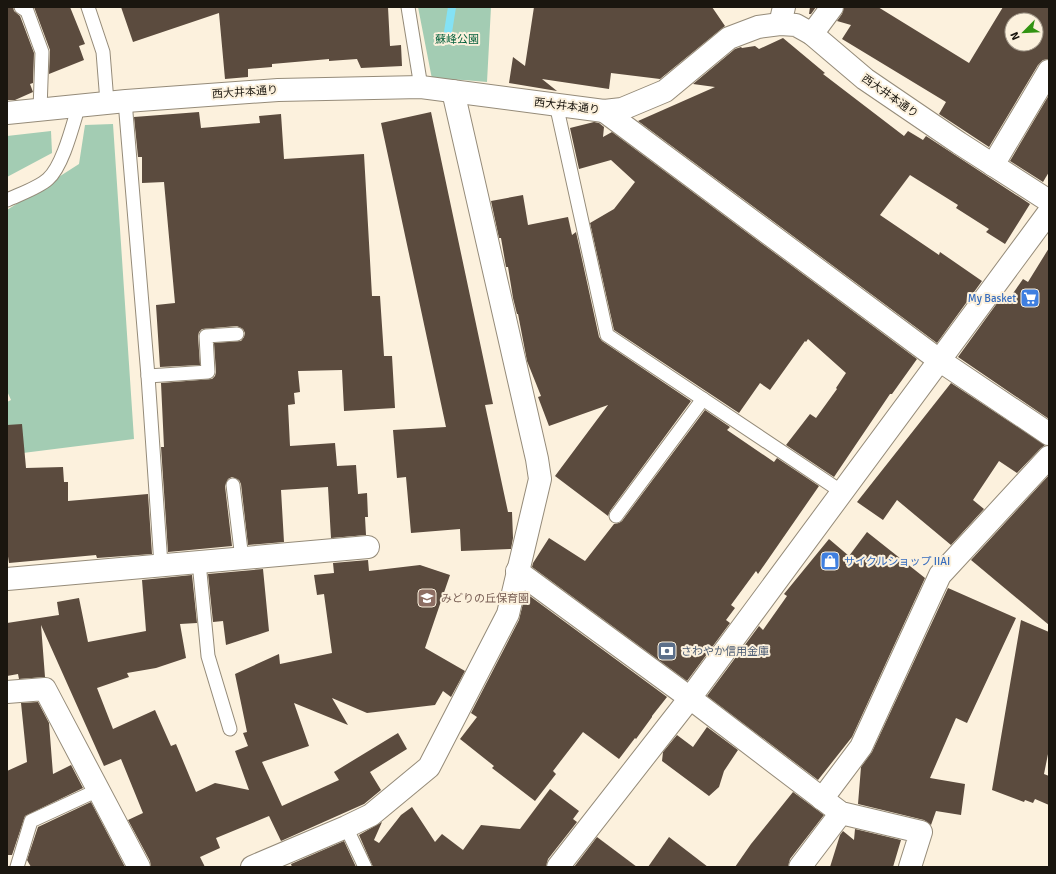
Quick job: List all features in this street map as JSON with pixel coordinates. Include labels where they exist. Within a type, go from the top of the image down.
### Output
[{"type":"street","points":[[812,34],[832,7]]},
{"type":"street","name":"西大井本通り","points":[[7,113],[117,101],[278,90],[421,87],[604,110],[622,109],[665,91],[729,38],[782,16],[812,34],[865,79],[1049,201]]},
{"type":"street","points":[[993,165],[1049,71]]},
{"type":"street","points":[[252,867],[371,815],[429,767],[508,614],[540,479],[538,459],[452,91]]},
{"type":"street","points":[[604,110],[939,360],[1049,434]]},
{"type":"street","points":[[558,867],[690,698],[1049,212]]},
{"type":"street","points":[[822,799],[861,747],[940,575],[1049,457]]},
{"type":"street","points":[[7,579],[368,547]]},
{"type":"street","points":[[517,571],[690,698],[840,813],[921,832],[910,867]]},
{"type":"street","points":[[7,692],[45,689],[139,867]]},
{"type":"street","points":[[800,867],[840,813]]},
{"type":"lane","points":[[21,7],[27,11],[42,52],[40,110]]},
{"type":"lane","points":[[88,7],[104,52],[117,101],[126,120],[148,376],[161,565]]},
{"type":"lane","points":[[408,7],[421,87]]},
{"type":"lane","points":[[556,104],[607,335],[842,492]]},
{"type":"lane","points":[[7,200],[49,179],[68,143],[79,105]]},
{"type":"lane","points":[[148,376],[208,372],[206,336],[237,334]]},
{"type":"lane","points":[[616,516],[703,399]]},
{"type":"lane","points":[[233,485],[242,558]]},
{"type":"lane","points":[[199,562],[208,656],[230,729]]},
{"type":"lane","points":[[17,867],[31,821],[98,790]]},
{"type":"lane","points":[[346,827],[365,867]]},
{"type":"green space","name":"蘇峰公園","points":[[418,7],[491,7],[487,82],[432,79]]},
{"type":"green space","points":[[113,124],[134,439],[7,455],[7,402],[11,400],[7,391],[7,210],[79,164],[85,125]]},
{"type":"green space","points":[[51,131],[52,153],[7,177],[7,136]]},
{"type":"building","points":[[7,7],[13,7],[14,11],[20,16],[34,53],[33,83],[30,84],[33,92],[15,100],[7,100]]},
{"type":"building","points":[[34,7],[70,7],[85,44],[79,46],[84,60],[49,74],[50,50]]},
{"type":"building","points":[[121,7],[388,7],[390,46],[401,45],[402,66],[361,68],[357,59],[329,61],[329,59],[272,64],[272,67],[248,69],[248,77],[225,79],[219,13],[133,42]]},
{"type":"building","points":[[534,7],[712,7],[725,26],[660,79],[611,73],[609,89],[542,79],[557,91],[509,83],[513,57],[525,66]]},
{"type":"building","points":[[810,7],[816,7],[811,14],[809,14]]},
{"type":"building","points":[[844,7],[878,7],[969,63],[1003,7],[1049,7],[1049,59],[1043,60],[1038,65],[989,147],[939,114],[946,102],[842,39],[851,25],[837,21],[842,14]]},
{"type":"building","points":[[783,38],[825,73],[823,74],[904,136],[908,131],[923,140],[926,136],[1030,204],[1005,244],[986,232],[989,229],[956,208],[958,205],[910,175],[880,215],[939,255],[940,252],[982,281],[937,343],[638,121],[715,87],[693,84],[735,49],[755,46],[759,49]]},
{"type":"building","points":[[1049,95],[1049,172],[1043,182],[1010,161]]},
{"type":"building","points":[[199,112],[201,128],[260,123],[259,116],[281,114],[284,159],[364,154],[372,296],[380,296],[384,356],[392,356],[395,408],[344,411],[342,370],[298,371],[300,392],[294,393],[295,404],[288,405],[290,446],[335,443],[337,466],[356,465],[358,494],[367,493],[368,517],[365,517],[366,535],[331,538],[328,487],[281,490],[284,542],[248,545],[241,484],[239,480],[232,477],[228,479],[225,486],[232,546],[168,552],[161,447],[164,447],[161,383],[212,379],[216,372],[214,343],[241,341],[245,333],[243,329],[237,326],[202,329],[198,336],[200,365],[160,367],[156,305],[175,303],[164,182],[142,183],[142,157],[138,157],[134,117]]},
{"type":"building","points":[[431,112],[493,404],[485,405],[508,512],[512,512],[513,538],[511,549],[461,551],[460,529],[411,533],[406,477],[397,478],[393,430],[446,427],[381,123]]},
{"type":"building","points":[[594,122],[599,123],[604,127],[603,137],[612,132],[917,359],[892,394],[890,394],[834,477],[786,445],[810,414],[816,418],[837,389],[836,388],[846,373],[808,339],[806,342],[805,341],[770,390],[760,383],[739,413],[614,330],[590,223],[614,209],[635,182],[611,160],[579,169],[570,128]]},
{"type":"building","points":[[523,195],[528,225],[568,217],[572,235],[576,232],[599,337],[602,341],[691,401],[610,511],[608,516],[555,476],[608,405],[549,426],[538,397],[541,396],[527,361],[518,314],[513,298],[508,267],[506,267],[501,238],[499,238],[491,201]]},
{"type":"building","points":[[1049,248],[1049,419],[958,357],[1003,295],[1009,299],[1023,279],[1028,282]]},
{"type":"building","points":[[951,383],[1045,445],[1017,473],[999,461],[973,500],[984,509],[951,545],[897,500],[883,520],[857,502]]},
{"type":"building","points":[[705,410],[730,427],[727,430],[774,462],[777,458],[819,486],[758,574],[756,571],[731,605],[735,608],[726,620],[730,623],[687,681],[532,567],[549,538],[585,561],[614,524],[622,521]]},
{"type":"building","points":[[22,424],[26,468],[63,467],[64,482],[68,482],[68,501],[148,494],[152,554],[97,558],[96,555],[9,563],[7,550],[7,425]]},
{"type":"building","points":[[1049,475],[1049,625],[971,560]]},
{"type":"building","points":[[867,532],[925,578],[852,737],[818,780],[707,696],[759,626],[763,630],[787,596],[784,594],[829,539],[849,556]]},
{"type":"building","points":[[368,560],[369,571],[420,565],[450,575],[425,648],[465,671],[451,697],[443,691],[435,705],[367,713],[332,698],[348,725],[294,703],[309,746],[262,762],[282,806],[339,780],[334,772],[398,733],[407,749],[370,772],[381,790],[364,804],[281,841],[269,816],[216,838],[220,848],[200,857],[205,867],[151,867],[150,861],[128,820],[143,813],[121,759],[104,766],[41,625],[45,677],[19,679],[18,674],[7,676],[7,623],[59,615],[57,602],[79,598],[88,642],[146,631],[142,580],[192,575],[197,623],[180,624],[186,658],[156,668],[127,673],[129,677],[97,688],[113,729],[155,710],[171,746],[176,744],[196,792],[215,783],[249,790],[235,751],[248,746],[243,733],[247,732],[235,674],[279,654],[280,664],[332,653],[324,594],[317,595],[314,575],[334,573],[333,563]]},
{"type":"building","points":[[263,569],[269,631],[226,645],[223,621],[213,622],[208,574]]},
{"type":"building","points":[[948,588],[1016,618],[967,723],[956,718],[930,778],[965,784],[961,815],[936,811],[931,825],[924,820],[858,804],[861,767],[872,752]]},
{"type":"building","points":[[527,594],[667,697],[619,759],[583,732],[553,771],[556,774],[535,801],[492,768],[494,766],[460,739],[477,717],[471,713],[519,620],[525,595]]},
{"type":"building","points":[[1021,620],[1049,632],[1049,749],[1044,774],[1049,776],[1049,805],[1035,799],[1033,803],[1025,800],[1024,802],[992,790]]},
{"type":"building","points":[[38,702],[49,723],[53,774],[71,765],[83,788],[25,816],[12,855],[7,855],[7,771],[27,762],[21,703]]},
{"type":"building","points":[[707,727],[738,750],[724,771],[719,787],[709,796],[662,761],[663,752],[677,735],[693,747]]},
{"type":"building","points":[[550,789],[579,811],[573,819],[577,822],[548,859],[546,867],[373,867],[359,835],[382,822],[374,840],[379,843],[401,815],[412,807],[435,842],[442,834],[463,850],[481,825],[520,829]]},
{"type":"building","points":[[793,792],[824,815],[790,859],[788,867],[735,867],[751,844]]},
{"type":"building","points":[[91,802],[125,867],[31,867],[27,860],[38,827]]},
{"type":"building","points":[[855,829],[901,840],[893,867],[830,867],[840,835],[843,831],[854,840]]},
{"type":"building","points":[[597,837],[637,867],[574,867]]},
{"type":"building","points":[[669,837],[708,867],[648,867]]},
{"type":"building","points":[[344,841],[356,867],[292,867],[291,864]]},
{"type":"waterway","points":[[448,32],[452,7]]},
{"type":"place","name":"My Basket","points":[[1030,298]]},
{"type":"place","name":"サイクルショップ IIAI","points":[[830,561]]},
{"type":"place","name":"みどりの丘保育園","points":[[427,598]]},
{"type":"place","name":"さわやか信用金庫","points":[[667,651]]}]
